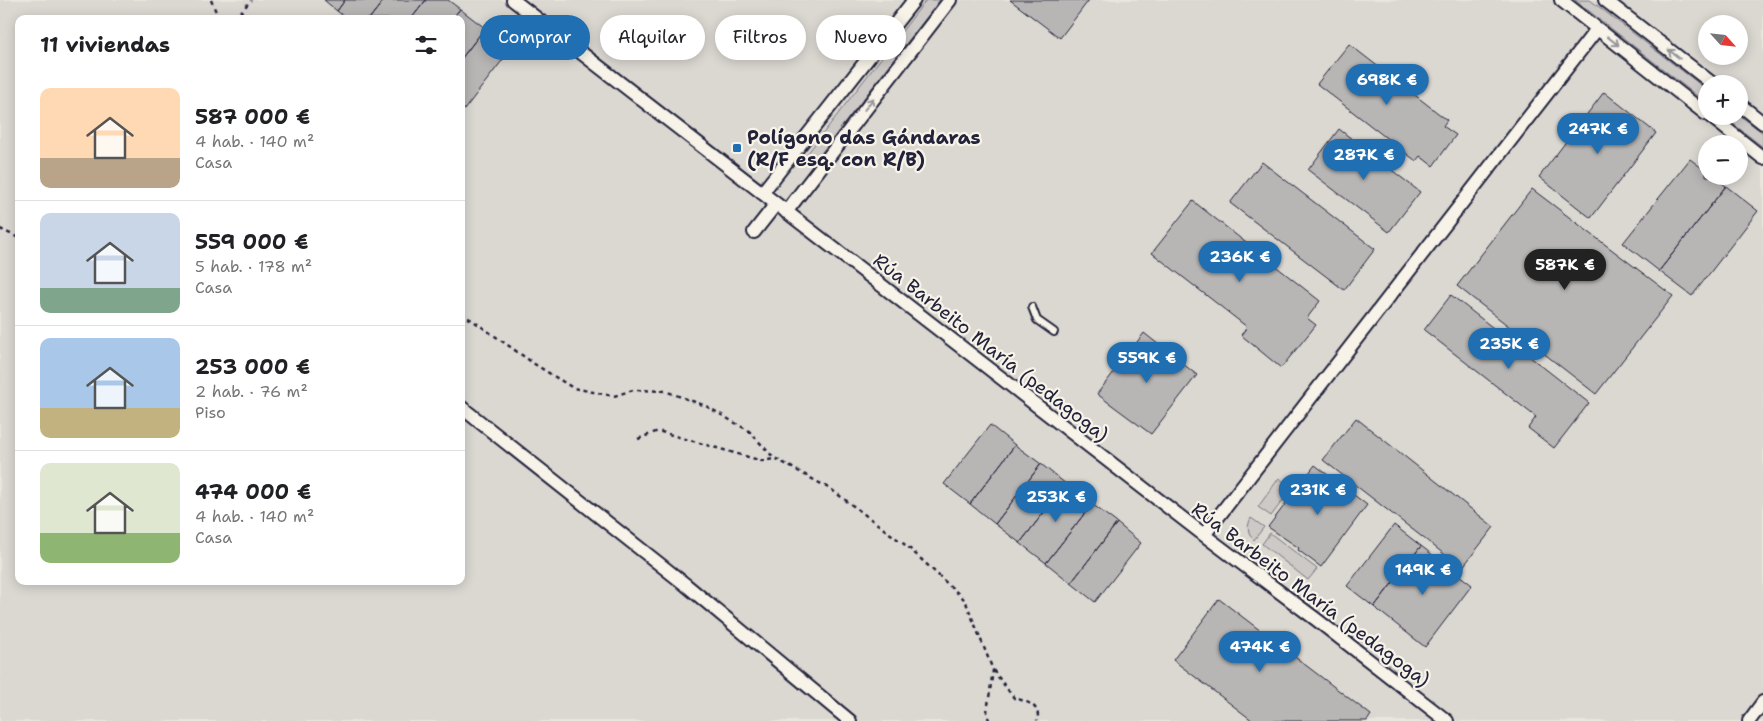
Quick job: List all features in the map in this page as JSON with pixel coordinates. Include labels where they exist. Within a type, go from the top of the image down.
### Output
[{"type":"street","name":"Rúa Barbeito María (pedagoga)","points":[[513,0],[1447,721]]},
{"type":"street","points":[[762,193],[914,0]]},
{"type":"street","points":[[754,232],[781,208],[950,0]]},
{"type":"street","points":[[1561,0],[1698,108]]},
{"type":"street","points":[[1605,0],[1701,75]]},
{"type":"street","points":[[1204,535],[1598,29]]},
{"type":"street","points":[[1748,111],[1763,123]]},
{"type":"street","points":[[1721,125],[1763,158]]},
{"type":"street","points":[[465,410],[686,585],[850,721]]},
{"type":"street","points":[[1749,721],[1763,702]]},
{"type":"lane","points":[[1032,307],[1037,320],[1054,332]]},
{"type":"path","points":[[211,0],[217,15]]},
{"type":"path","points":[[238,15],[251,0]]},
{"type":"path","points":[[0,229],[15,236]]},
{"type":"path","points":[[465,316],[573,388],[614,396],[633,390],[666,391],[706,406],[749,431],[775,458],[832,490],[908,547],[965,600],[992,670],[1014,698],[1025,700],[1034,706],[1038,716],[1037,721]]},
{"type":"path","points":[[638,439],[658,430],[762,461],[775,458]]},
{"type":"path","points":[[989,721],[987,712],[992,670]]},
{"type":"shaded area","points":[[0,0],[1763,0],[1763,721],[0,721]]},
{"type":"shaded area","points":[[926,0],[940,0],[906,44],[906,26]]},
{"type":"shaded area","points":[[1575,0],[1590,0],[1698,83],[1698,97]]},
{"type":"shaded area","points":[[880,60],[893,60],[812,165],[804,158]]},
{"type":"shaded area","points":[[1748,122],[1763,133],[1763,147],[1748,135],[1735,125],[1748,125]]},
{"type":"shaded area","points":[[1279,478],[1292,488],[1271,516],[1258,507]]},
{"type":"shaded area","points":[[1251,518],[1264,527],[1254,540],[1248,529]]},
{"type":"shaded area","points":[[1270,533],[1317,569],[1308,580],[1262,544]]},
{"type":"building","points":[[324,0],[345,0],[337,11]]},
{"type":"building","points":[[345,0],[384,0],[372,15],[342,15],[337,11]]},
{"type":"building","points":[[384,0],[426,0],[414,15],[372,15]]},
{"type":"building","points":[[426,0],[448,0],[460,9],[455,15],[414,15]]},
{"type":"building","points":[[1010,0],[1089,0],[1060,38]]},
{"type":"building","points":[[460,9],[480,24],[480,34],[465,54],[465,15],[455,15]]},
{"type":"building","points":[[480,34],[480,60],[503,60],[465,109],[465,54]]},
{"type":"building","points":[[1349,44],[1447,120],[1443,126],[1456,135],[1433,166],[1420,156],[1416,161],[1317,84]]},
{"type":"building","points":[[1604,92],[1656,133],[1591,218],[1539,177]]},
{"type":"building","points":[[1339,129],[1420,192],[1389,232],[1308,170]]},
{"type":"building","points":[[1690,159],[1698,165],[1698,185],[1726,186],[1659,271],[1623,243]]},
{"type":"building","points":[[1262,162],[1375,249],[1344,290],[1230,203]]},
{"type":"building","points":[[1726,186],[1758,211],[1692,296],[1659,271]]},
{"type":"building","points":[[1532,189],[1673,296],[1596,394],[1457,286]]},
{"type":"building","points":[[1193,201],[1320,301],[1307,318],[1316,325],[1281,368],[1241,335],[1247,327],[1152,253]]},
{"type":"building","points":[[1451,295],[1589,403],[1554,448],[1528,428],[1536,417],[1424,330]]},
{"type":"building","points":[[1144,333],[1197,375],[1151,434],[1097,394]]},
{"type":"building","points":[[1356,418],[1494,527],[1462,568],[1323,460]]},
{"type":"building","points":[[990,425],[1015,445],[970,504],[944,484]]},
{"type":"building","points":[[1015,445],[1041,464],[995,524],[970,504]]},
{"type":"building","points":[[1041,464],[1066,484],[1020,543],[995,524]]},
{"type":"building","points":[[1315,465],[1367,505],[1321,567],[1298,550],[1299,548],[1268,527]]},
{"type":"building","points":[[1066,484],[1092,504],[1046,563],[1020,543]]},
{"type":"building","points":[[1092,504],[1117,523],[1071,583],[1046,563]]},
{"type":"building","points":[[1117,523],[1141,543],[1095,602],[1071,583]]},
{"type":"building","points":[[1394,525],[1421,546],[1374,607],[1347,586]]},
{"type":"building","points":[[1421,546],[1472,585],[1425,647],[1374,607]]},
{"type":"building","points":[[1219,599],[1371,715],[1367,721],[1253,721],[1173,660]]},
{"type":"place","name":"Polígono das Gándaras (R/F esq. con R/B)","points":[[737,148]]}]
